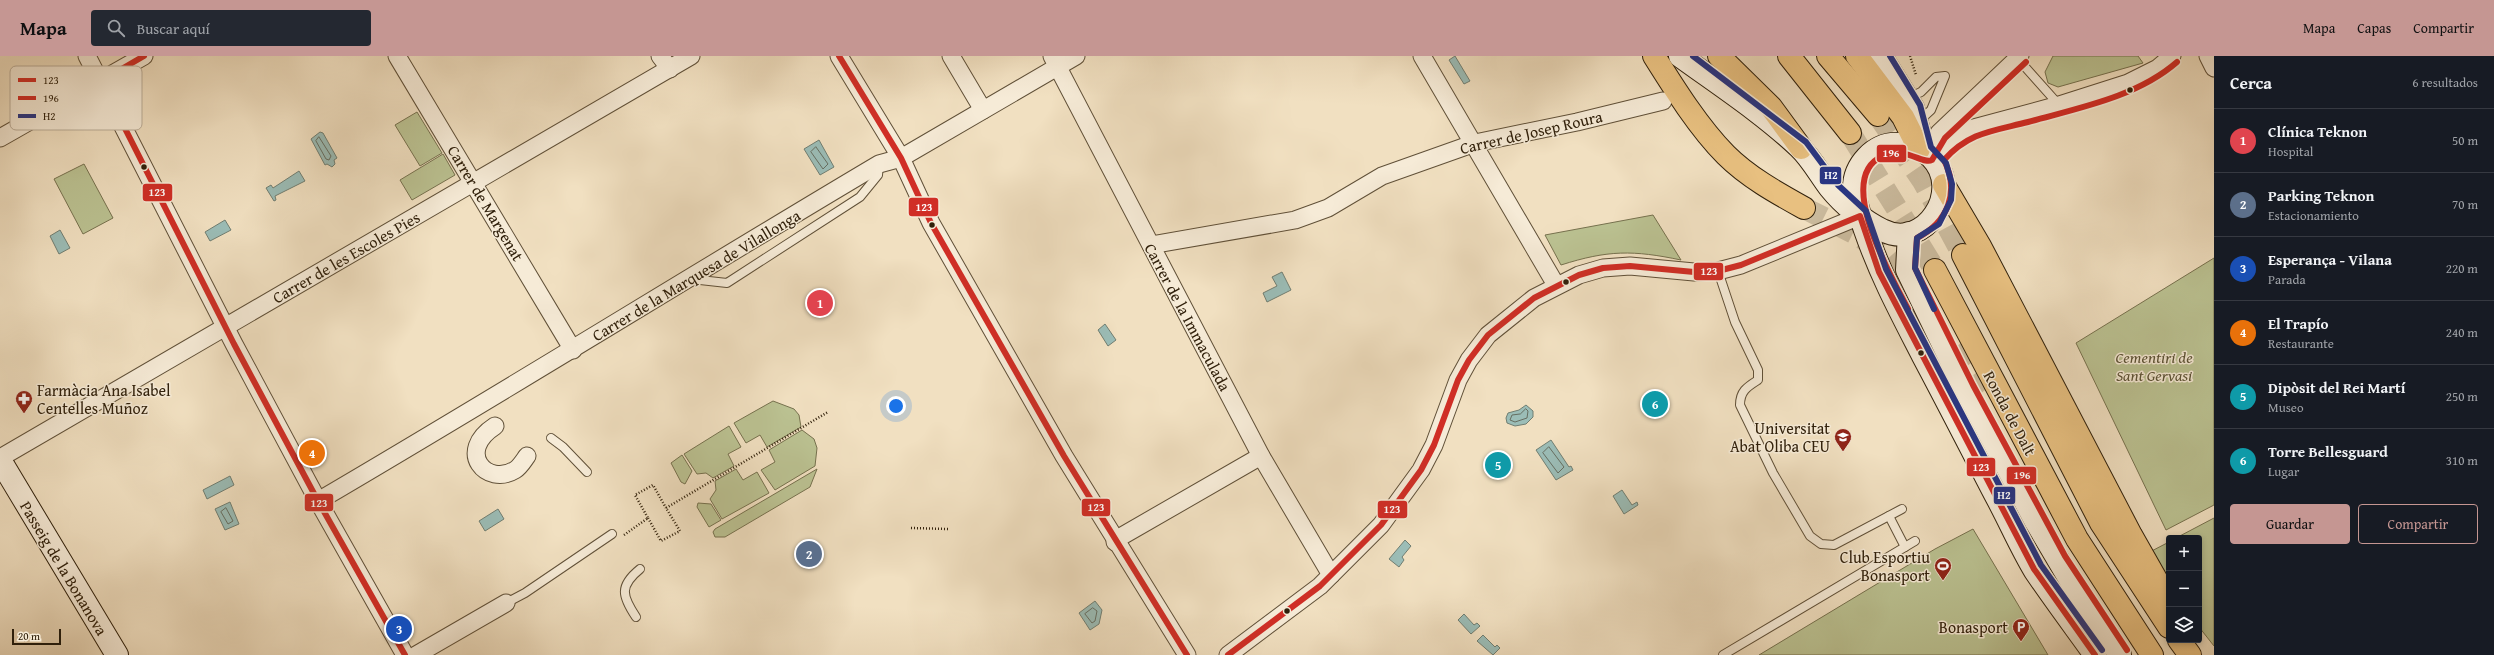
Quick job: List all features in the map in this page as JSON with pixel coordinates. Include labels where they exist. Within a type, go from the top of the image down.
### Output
[{"type":"highway","points":[[1654,56],[1698,121],[1726,155],[1756,179],[1804,208]]},
{"type":"highway","points":[[1719,56],[1771,107],[1801,148]]},
{"type":"highway","points":[[1789,56],[1850,133]]},
{"type":"highway","points":[[1828,56],[1878,115]]},
{"type":"highway","points":[[1857,56],[1903,117],[1926,153]]},
{"type":"highway","points":[[1944,184],[1976,240],[2131,535],[2166,597]]},
{"type":"highway","name":"Ronda de Dalt","points":[[1963,255],[2101,523],[2166,622]]},
{"type":"highway","name":"Ronda de Dalt","points":[[1935,270],[2077,539],[2152,655]]},
{"type":"highway","points":[[1984,391],[2037,463]]},
{"type":"highway","points":[[2181,643],[2190,655]]},
{"type":"highway","points":[[2193,643],[2199,655]]},
{"type":"street","points":[[87,56],[92,66]]},
{"type":"street","points":[[126,66],[144,56]]},
{"type":"street","name":"Carrer de Margenat","points":[[397,56],[474,182],[573,350]]},
{"type":"street","name":"Carrer de les Escoles Pies","points":[[0,459],[474,182],[665,62],[691,56]]},
{"type":"street","points":[[839,56],[901,158],[931,223],[1116,542],[1187,655]]},
{"type":"street","points":[[951,56],[983,110]]},
{"type":"street","name":"Carrer de la Marquesa de Vilallonga","points":[[318,501],[573,350],[686,279],[879,164],[891,163],[901,158],[983,110],[1055,62],[1076,56]]},
{"type":"street","points":[[1422,56],[1475,143],[1556,285]]},
{"type":"street","points":[[1680,56],[1801,148],[1832,190],[1860,216],[1883,231],[1891,233],[1910,233],[1921,228],[1932,220],[1941,204],[1944,184],[1941,171],[1926,153],[1913,108],[1913,89],[1881,56]]},
{"type":"street","points":[[2094,655],[2034,569],[1879,272],[1860,216],[1854,190],[1856,174],[1865,159],[1878,148],[1894,144],[1926,153],[1970,129],[2059,105],[2128,83],[2158,68],[2172,56]]},
{"type":"street","points":[[2208,56],[2214,68]]},
{"type":"street","points":[[1926,153],[1939,133],[2019,57]]},
{"type":"street","name":"Carrer de la Immaculada","points":[[1055,62],[1261,456],[1331,575]]},
{"type":"street","name":"Carrer de Josep Roura","points":[[1150,245],[1295,220],[1328,208],[1382,176],[1475,143],[1577,122],[1663,101]]},
{"type":"street","points":[[0,138],[14,130]]},
{"type":"street","points":[[125,130],[225,327],[318,501],[405,655]]},
{"type":"street","points":[[1228,655],[1320,586],[1381,525],[1421,470],[1434,445],[1453,391],[1469,360],[1488,335],[1534,298],[1556,285],[1603,268],[1630,266],[1694,272],[1718,271],[1741,265],[1860,216]]},
{"type":"street","points":[[1910,233],[1907,270],[1948,356],[2036,522],[2089,612],[2120,655]]},
{"type":"street","points":[[495,426],[483,434],[476,444],[475,455],[479,464],[486,470],[496,474],[508,473],[516,469],[527,456]]},
{"type":"street","points":[[1116,542],[1122,536],[1261,456]]},
{"type":"street","name":"Passeig de la Bonanova","points":[[0,459],[117,655]]},
{"type":"street","points":[[416,655],[506,603]]},
{"type":"lane","points":[[2019,57],[2059,105]]},
{"type":"lane","points":[[1913,89],[1921,92],[1936,77],[1945,76],[1932,110],[1917,123]]},
{"type":"lane","points":[[686,279],[726,283],[860,197],[878,175],[879,164]]},
{"type":"lane","points":[[1718,271],[1735,322],[1758,370],[1758,380],[1747,387],[1740,395],[1740,405],[1773,473],[1810,536],[1821,544],[1834,545],[1902,509]]},
{"type":"lane","points":[[551,438],[563,447],[587,472]]},
{"type":"lane","points":[[1889,516],[1905,546]]},
{"type":"lane","points":[[506,603],[525,593],[612,534]]},
{"type":"lane","points":[[1723,655],[1905,546],[1916,541]]},
{"type":"lane","points":[[636,617],[625,598],[625,589],[627,582],[640,569]]},
{"type":"path","points":[[1910,56],[1913,89]]},
{"type":"path","points":[[666,508],[828,412]]},
{"type":"path","points":[[653,485],[680,531],[661,542],[648,518],[635,495],[653,485]]},
{"type":"path","points":[[624,535],[648,518]]},
{"type":"path","points":[[911,528],[948,528]]},
{"type":"green space","points":[[2053,56],[2138,56],[2143,63],[2058,87],[2048,83],[2045,72]]},
{"type":"green space","points":[[417,112],[442,153],[420,166],[395,125]]},
{"type":"green space","points":[[443,154],[455,175],[412,200],[400,180]]},
{"type":"green space","points":[[84,164],[113,218],[83,234],[54,179]]},
{"type":"green space","points":[[1653,215],[1681,260],[1649,254],[1621,253],[1593,256],[1561,265],[1545,235]]},
{"type":"green space","name":"Cementiri de Sant Gervasi","points":[[2214,258],[2214,505],[2166,530],[2076,343]]},
{"type":"green space","points":[[773,401],[794,409],[799,415],[801,427],[767,447],[760,435],[746,443],[734,423]]},
{"type":"green space","points":[[729,426],[741,447],[728,454],[734,466],[713,478],[706,473],[697,474],[684,454]]},
{"type":"green space","points":[[802,430],[814,439],[817,448],[815,466],[775,490],[761,470],[775,462],[769,450]]},
{"type":"green space","points":[[682,455],[692,471],[685,484],[681,482],[671,463]]},
{"type":"green space","points":[[736,469],[743,480],[757,472],[769,493],[722,519],[710,499],[716,490],[715,481]]},
{"type":"green space","points":[[817,469],[810,487],[725,537],[715,537],[713,532],[715,529]]},
{"type":"green space","points":[[698,503],[711,504],[721,520],[709,527],[697,507]]},
{"type":"green space","points":[[2214,518],[2214,646],[2202,631],[2202,535],[2182,535]]},
{"type":"green space","name":"Club Esportiu Bonasport","points":[[1973,529],[2048,655],[1759,655],[1935,549]]},
{"type":"green space","points":[[2166,544],[2166,586],[2142,556]]},
{"type":"water","points":[[1455,56],[1470,81],[1464,84],[1449,60]]},
{"type":"water","points":[[320,132],[323,133],[337,158],[334,160],[335,164],[332,167],[327,164],[325,165],[311,139]]},
{"type":"water","points":[[819,140],[834,167],[820,175],[804,149]]},
{"type":"water","points":[[299,171],[305,181],[275,196],[276,200],[274,201],[266,188],[271,185],[273,188]]},
{"type":"water","points":[[225,220],[231,230],[210,241],[205,232]]},
{"type":"water","points":[[60,230],[70,248],[59,254],[50,236]]},
{"type":"water","points":[[1282,272],[1291,290],[1267,302],[1263,293],[1277,286],[1272,277]]},
{"type":"water","points":[[1105,324],[1116,340],[1108,346],[1098,330]]},
{"type":"water","points":[[1526,405],[1533,411],[1533,417],[1526,424],[1515,426],[1507,423],[1506,418],[1508,413],[1519,410]]},
{"type":"water","points":[[1551,440],[1569,467],[1571,466],[1573,470],[1556,480],[1536,450]]},
{"type":"water","points":[[230,476],[234,485],[207,499],[203,490]]},
{"type":"water","points":[[1622,490],[1632,505],[1637,502],[1638,505],[1624,514],[1613,496]]},
{"type":"water","points":[[230,502],[239,524],[225,530],[215,509]]},
{"type":"water","points":[[498,509],[504,519],[485,531],[479,521]]},
{"type":"water","points":[[1405,540],[1411,546],[1402,557],[1404,560],[1399,567],[1389,559]]},
{"type":"water","points":[[1095,601],[1102,610],[1099,624],[1090,630],[1079,613]]},
{"type":"water","points":[[1464,614],[1474,625],[1477,623],[1480,626],[1471,634],[1458,620]]},
{"type":"water","points":[[1483,635],[1495,647],[1497,645],[1500,648],[1493,655],[1477,641]]},
{"type":"tunnel","points":[[1878,115],[1923,181],[1963,255]]},
{"type":"tunnel","points":[[1850,133],[1935,270]]},
{"type":"tunnel","points":[[1804,208],[1856,234],[1889,256],[1916,286]]},
{"type":"tunnel","points":[[1953,349],[1984,391]]},
{"type":"transit line","name":"123","points":[[127,66],[144,56]]},
{"type":"transit line","name":"123","points":[[839,56],[901,158],[931,223],[1064,456],[1187,655]]},
{"type":"transit line","name":"H2","points":[[1693,56],[1806,142],[1838,185],[1866,211],[1886,269],[2041,565],[2102,650]]},
{"type":"transit line","name":"H2","points":[[1890,56],[1920,105],[1931,147],[1946,163],[1952,184],[1951,200],[1939,224],[1917,238],[1915,268],[1934,309]]},
{"type":"transit line","name":"196","points":[[1908,309],[1890,275],[1871,229],[1865,205],[1864,184],[1869,167],[1883,156],[1899,153],[1928,161],[1932,160],[1945,138],[2026,62]]},
{"type":"transit line","name":"196","points":[[2127,650],[2065,556],[1973,385],[1915,268],[1917,238],[1937,224],[1948,205],[1951,195],[1951,183],[1949,172],[1944,160],[1963,144],[1982,134],[2087,106],[2125,93],[2161,74],[2177,62]]},
{"type":"transit line","name":"123","points":[[126,130],[234,344],[318,501],[405,655]]},
{"type":"transit line","name":"123","points":[[1228,655],[1320,586],[1381,525],[1421,470],[1434,445],[1458,380],[1469,360],[1488,335],[1534,298],[1579,275],[1603,268],[1630,266],[1694,272],[1718,271],[1741,265],[1860,216],[1879,272],[2034,569],[2095,655]]},
{"type":"place","name":"Clínica Teknon","points":[[820,303]]},
{"type":"place","name":"Torre Bellesguard","points":[[1655,404]]},
{"type":"place","name":"Farmàcia Ana Isabel Centelles Muñoz","points":[[24,414]]},
{"type":"place","name":"Universitat Abat Oliba CEU","points":[[1843,452]]},
{"type":"place","name":"El Trapío","points":[[312,453]]},
{"type":"place","name":"Dipòsit del Rei Martí","points":[[1498,465]]},
{"type":"place","name":"Parking Teknon","points":[[809,554]]},
{"type":"place","name":"Club Esportiu Bonasport","points":[[1943,581]]},
{"type":"place","name":"Esperança - Vilana","points":[[399,629]]},
{"type":"place","name":"Bonasport","points":[[2021,642]]}]
